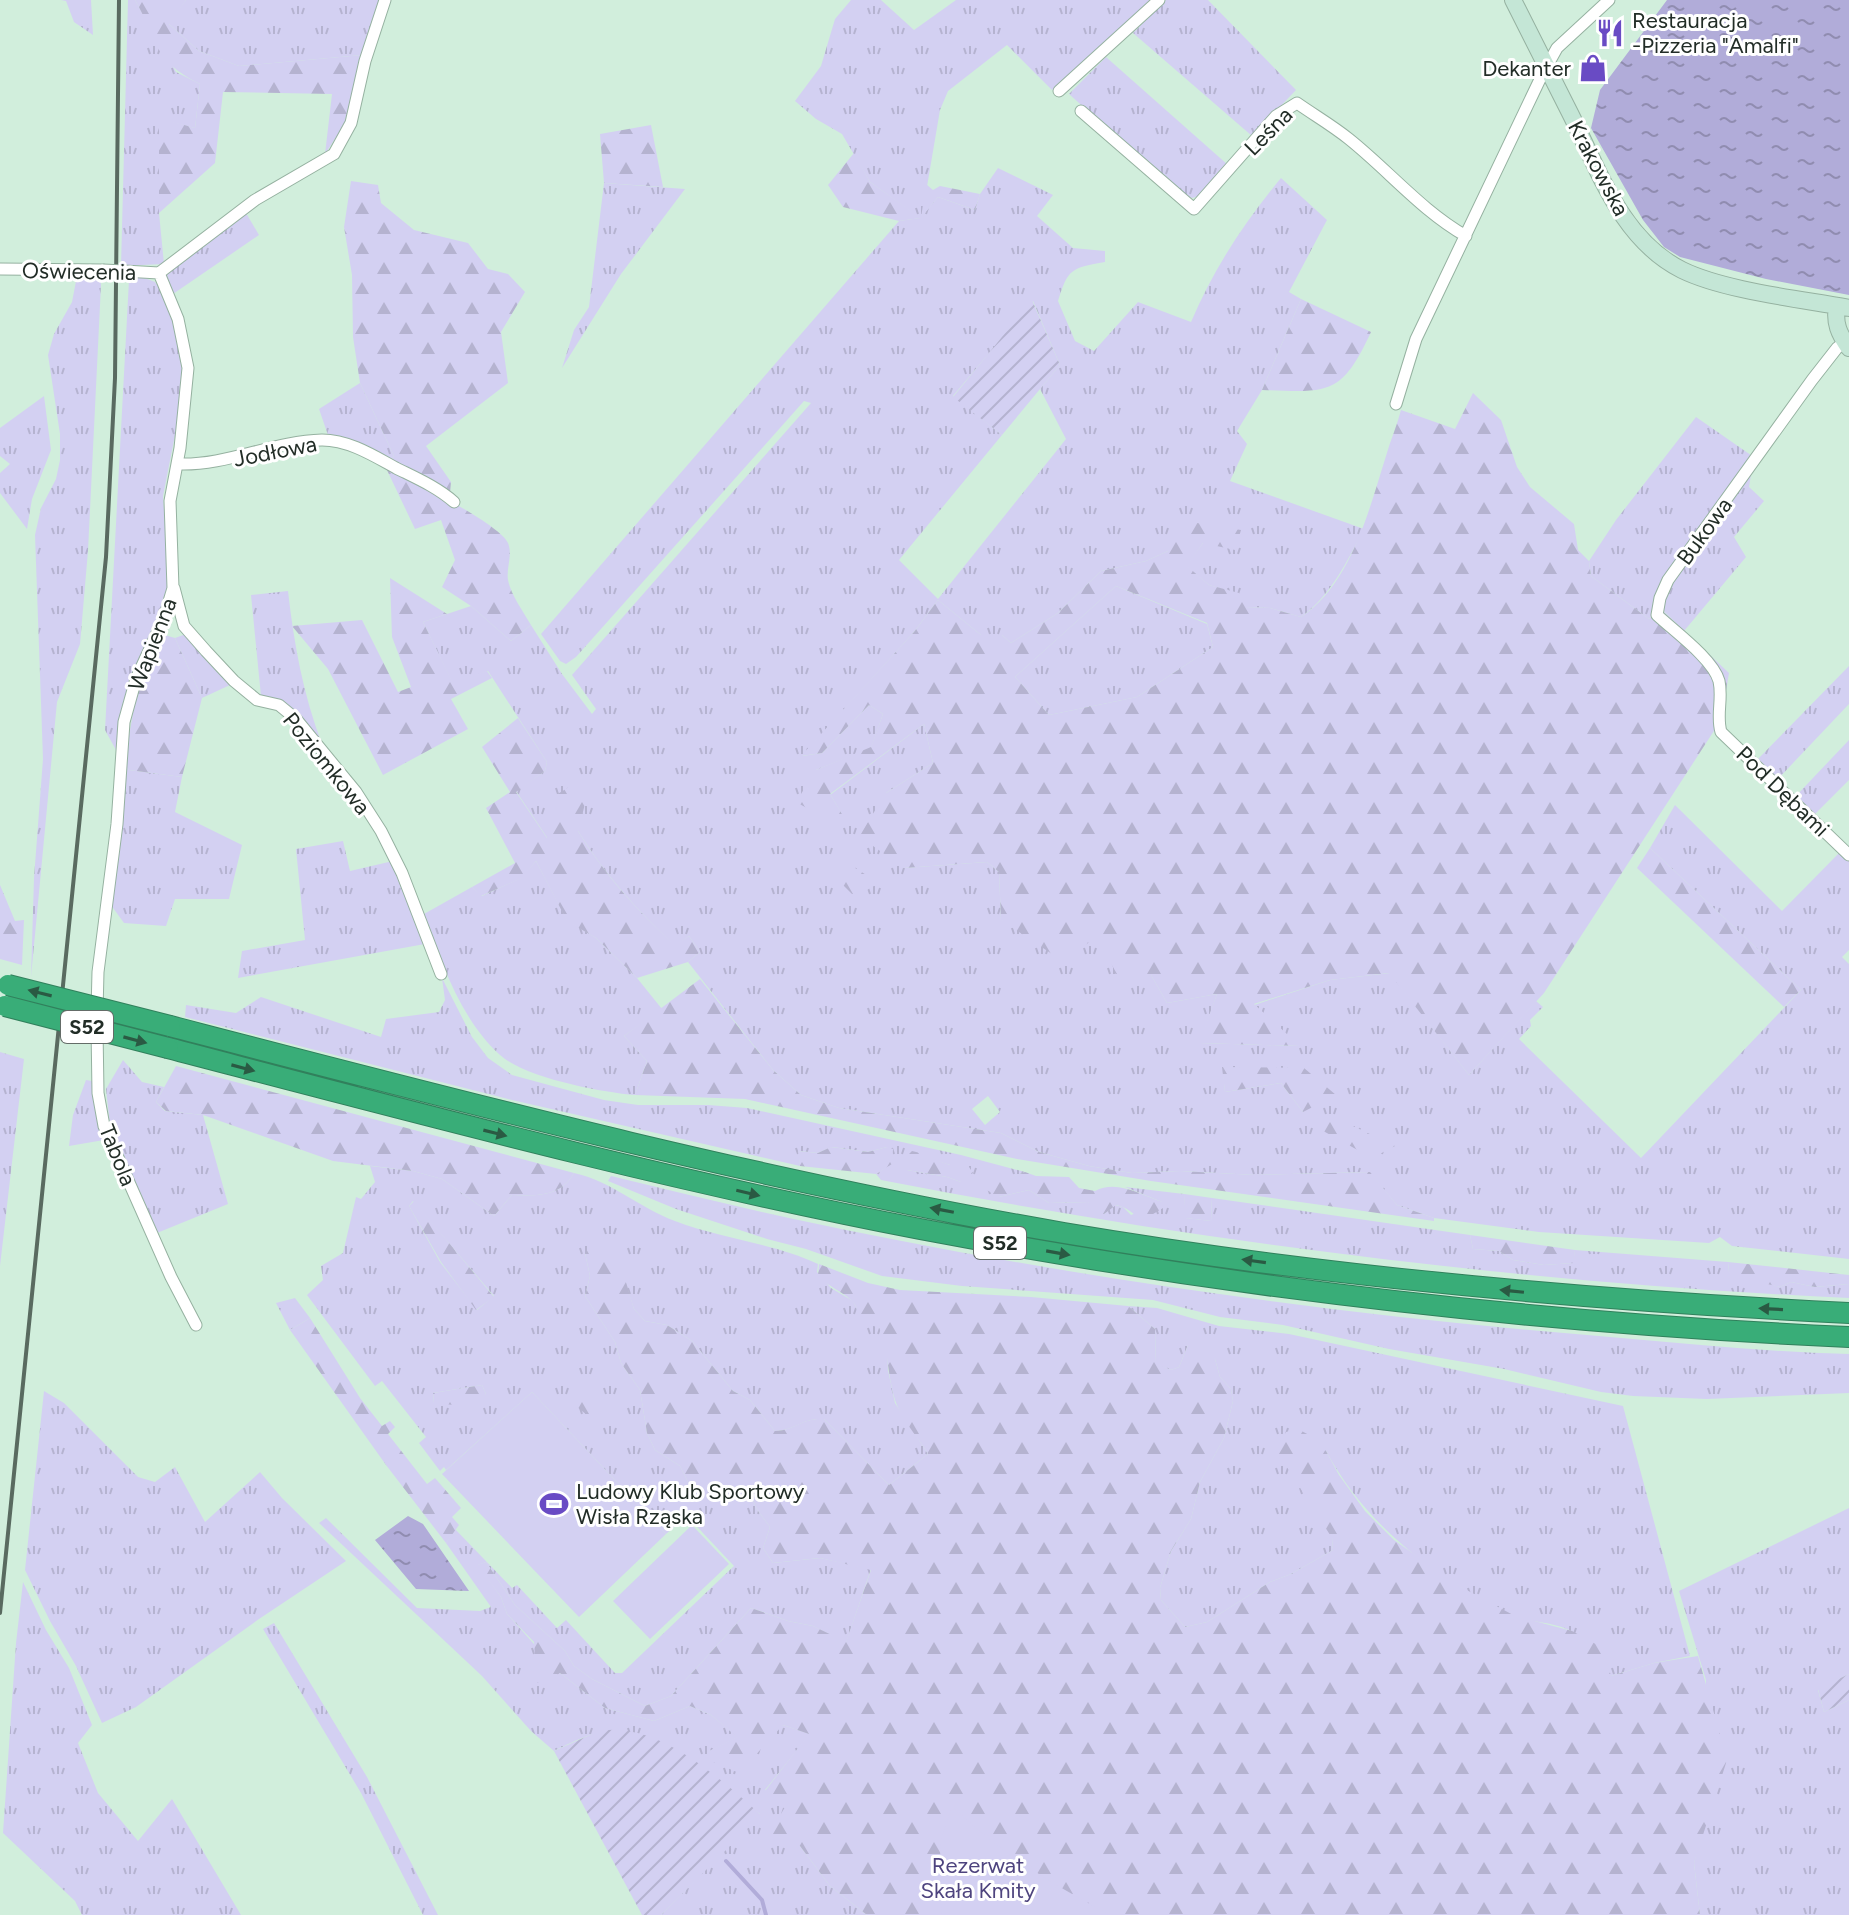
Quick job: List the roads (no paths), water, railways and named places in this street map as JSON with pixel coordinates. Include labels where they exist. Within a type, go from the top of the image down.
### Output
[{"type":"highway","name":"S52","points":[[4,984],[763,1174],[1063,1232],[1256,1261],[1442,1284],[1666,1304],[1849,1313]]},
{"type":"highway","name":"S52","points":[[3,1005],[566,1151],[762,1196],[1072,1256],[1272,1286],[1514,1314],[1849,1337]]},
{"type":"street","points":[[159,273],[255,200],[334,154],[351,123],[375,24],[385,0]]},
{"type":"street","points":[[1059,91],[1159,0]]},
{"type":"street","name":"Krakowska","points":[[1513,0],[1617,207],[1654,251],[1683,270],[1716,282],[1843,307]]},
{"type":"street","points":[[1396,404],[1416,339],[1557,48],[1609,0]]},
{"type":"street","name":"Leśna","points":[[1081,111],[1194,209],[1276,116],[1297,103],[1347,138],[1420,200],[1433,215],[1466,236]]},
{"type":"street","name":"Oświecenia","points":[[0,269],[159,273]]},
{"type":"street","name":"Wapienna","points":[[98,972],[117,824],[124,722],[136,679],[160,627],[173,588],[170,501],[178,464],[188,368],[178,319],[159,273]]},
{"type":"street","points":[[1843,307],[1836,323],[1847,345]]},
{"type":"street","name":"Bukowa","points":[[1719,726],[1718,679],[1711,666],[1657,615],[1660,598],[1668,580],[1812,380],[1837,348],[1847,345]]},
{"type":"street","name":"Jodłowa","points":[[178,464],[198,465],[322,440],[366,452],[430,485],[454,502]]},
{"type":"street","name":"Poziomkowa","points":[[173,588],[184,626],[234,681],[257,700],[279,705],[296,719],[356,792],[381,831],[402,873],[441,974]]},
{"type":"street","points":[[160,627],[184,626]]},
{"type":"street","name":"Pod Dębami","points":[[1719,726],[1721,732],[1849,855]]},
{"type":"street","name":"Tabola","points":[[98,972],[98,1093],[104,1126],[171,1277],[196,1325]]},
{"type":"water","points":[[1667,0],[1849,0],[1849,295],[1766,279],[1680,257],[1664,247],[1643,220],[1591,128],[1600,90]]},
{"type":"water","points":[[408,1516],[423,1524],[469,1591],[416,1589],[375,1540]]},
{"type":"waterway","points":[[726,1861],[762,1900],[766,1915]]},
{"type":"railway","points":[[0,1613],[106,557],[115,378],[119,0]]},
{"type":"place","name":"Restauracja -Pizzeria \"Amalfi\"","points":[[1610,33]]},
{"type":"place","name":"Dekanter","points":[[1593,68]]},
{"type":"place","name":"Ludowy Klub Sportowy Wisła Rząska","points":[[554,1504]]},
{"type":"park label","name":"Rezerwat Skała Kmity","points":[[978,1878]]}]
